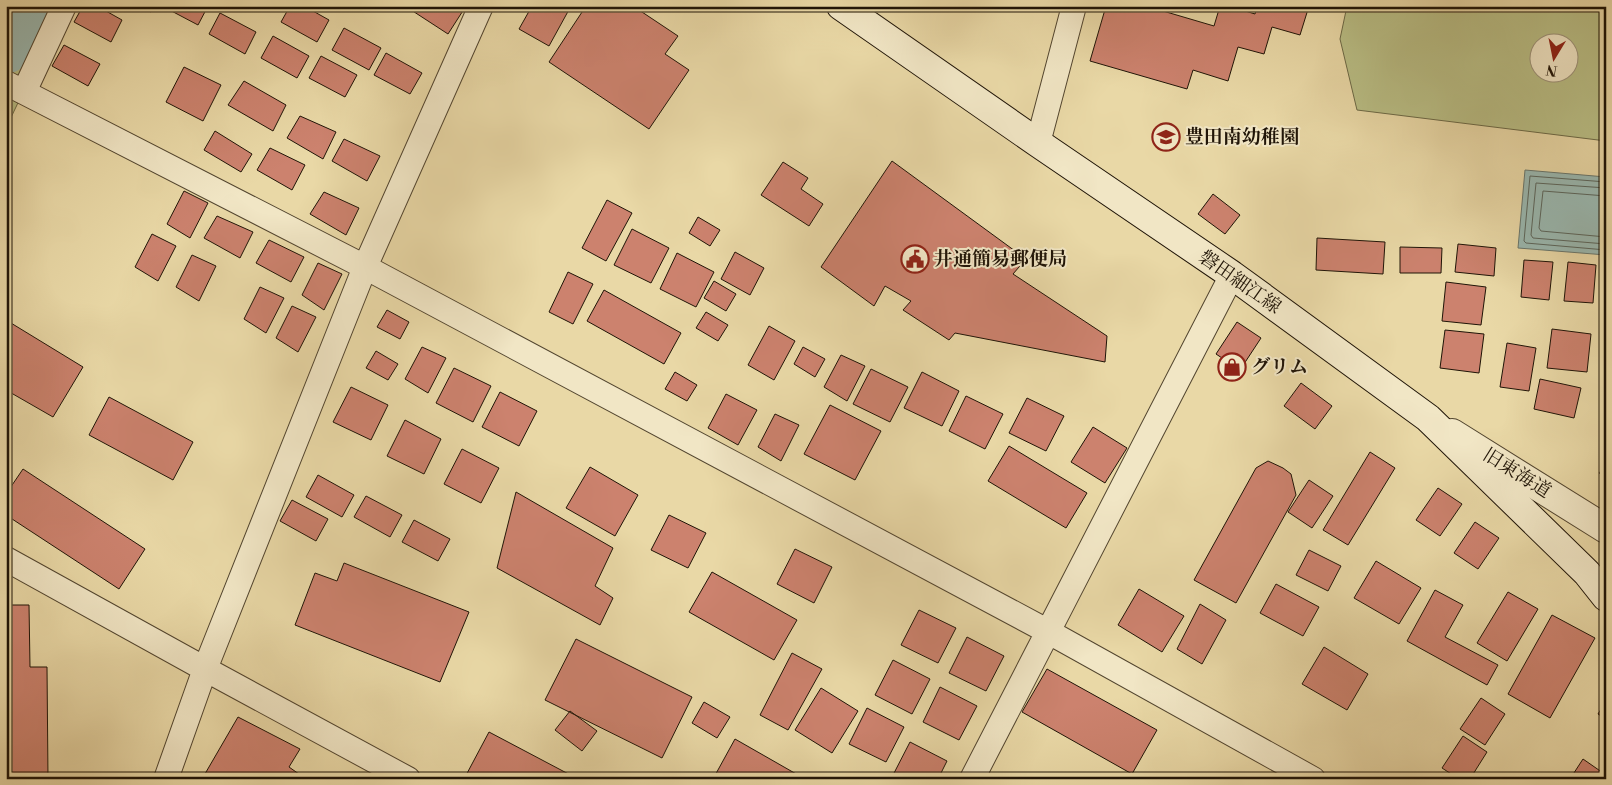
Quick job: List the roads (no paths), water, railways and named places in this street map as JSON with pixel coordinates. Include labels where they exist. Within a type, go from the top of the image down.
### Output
[{"type":"main road","name":"磐田細江線","points":[[841,6],[1038,144],[1232,275],[1428,418],[1587,573],[1606,597]]},
{"type":"main road","name":"旧東海道","points":[[1428,418],[1606,529]]},
{"type":"street","points":[[64,6],[15,87],[365,267],[1047,631],[1313,779]]},
{"type":"street","points":[[166,779],[205,669],[365,267],[481,6]]},
{"type":"street","points":[[1038,144],[1074,6]]},
{"type":"street","points":[[972,779],[1232,275]]},
{"type":"street","points":[[6,559],[408,779]]},
{"type":"water","points":[[1525,170],[1606,177],[1606,255],[1518,248]]},
{"type":"waterway","points":[[6,49],[25,6]]},
{"type":"place","name":"豊田南幼稚園","points":[[1166,137]]},
{"type":"place","name":"井通簡易郵便局","points":[[915,259]]},
{"type":"place","name":"グリム","points":[[1232,367]]}]
